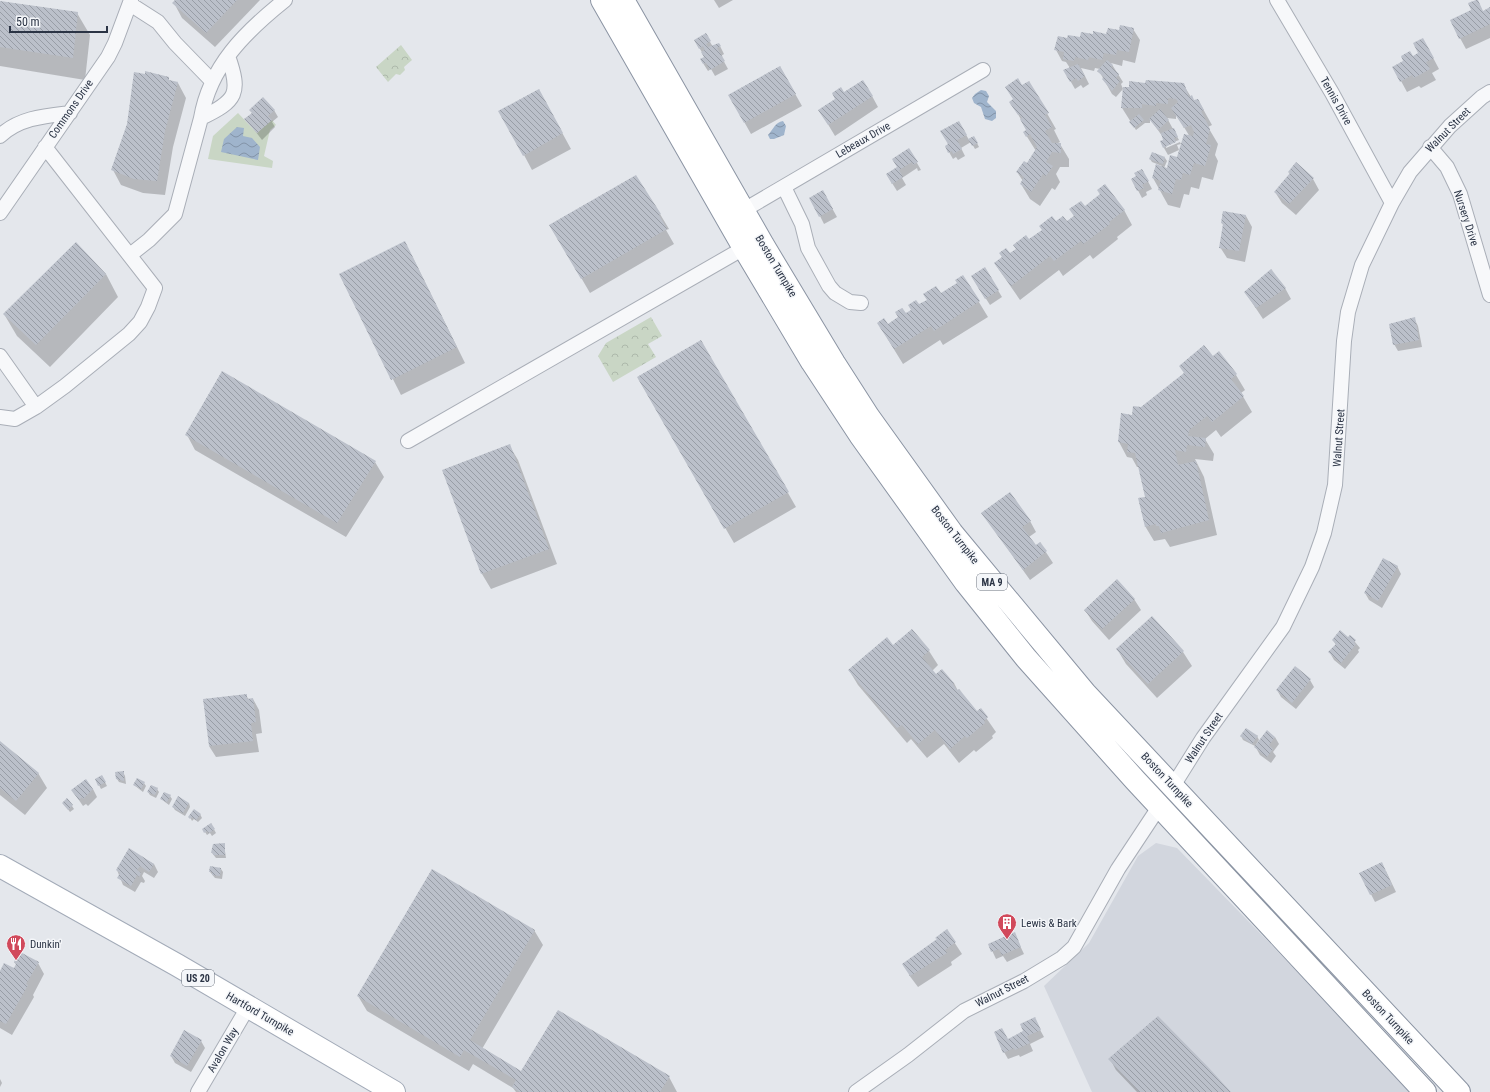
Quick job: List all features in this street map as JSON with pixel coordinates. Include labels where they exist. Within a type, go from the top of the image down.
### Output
[{"type":"main road","name":"Boston Turnpike","points":[[602,0],[744,248],[835,398],[966,583],[1026,658],[1160,807],[1425,1092]]},
{"type":"main road","name":"Boston Turnpike","points":[[622,0],[834,363],[868,416],[910,476],[982,570],[1085,693],[1459,1092]]},
{"type":"main road","name":"Hartford Turnpike","points":[[0,866],[394,1092]]},
{"type":"street","points":[[130,255],[149,240],[175,214],[204,102],[212,81],[228,56],[254,26],[285,0]]},
{"type":"street","name":"Tennis Drive","points":[[1277,0],[1332,93],[1392,203]]},
{"type":"street","points":[[130,2],[158,22],[174,43],[212,81]]},
{"type":"street","name":"Commons Drive","points":[[0,213],[112,50],[130,2]]},
{"type":"street","points":[[201,118],[226,104],[235,91],[235,77],[228,56]]},
{"type":"street","name":"Lebeaux Drive","points":[[744,210],[983,70]]},
{"type":"street","name":"Walnut Street","points":[[1173,786],[1203,738],[1283,627],[1312,567],[1324,533],[1335,485],[1344,341],[1348,312],[1362,265],[1392,203],[1410,172],[1430,147],[1450,126],[1490,92]]},
{"type":"street","points":[[0,136],[7,130],[30,119],[70,113]]},
{"type":"street","points":[[0,417],[15,419],[36,407],[126,336],[140,322],[148,307],[155,288],[46,147]]},
{"type":"street","name":"Nursery Drive","points":[[1430,147],[1447,167],[1460,194],[1490,295]]},
{"type":"street","points":[[784,187],[802,224],[808,248],[829,286],[835,293],[850,302],[861,303]]},
{"type":"street","points":[[408,441],[744,248]]},
{"type":"street","points":[[0,356],[36,407]]},
{"type":"street","name":"Walnut Street","points":[[856,1092],[908,1055],[964,1011],[1029,978],[1062,958],[1074,947],[1126,856],[1160,807]]},
{"type":"street","name":"Avalon Way","points":[[198,1092],[248,1007]]},
{"type":"shaded area","points":[[1156,843],[1177,848],[1369,1045],[1412,1092],[1092,1092],[1044,986],[1089,943],[1138,856]]},
{"type":"green space","points":[[401,45],[412,60],[404,67],[405,70],[400,75],[396,74],[388,82],[376,67]]},
{"type":"green space","points":[[238,113],[257,133],[272,120],[276,125],[270,130],[264,156],[273,161],[272,168],[208,159],[213,136]]},
{"type":"green space","points":[[651,317],[662,336],[648,344],[656,357],[613,382],[598,356],[606,343]]},
{"type":"water","points":[[981,90],[986,91],[989,96],[987,102],[996,111],[996,118],[992,121],[985,119],[981,107],[974,103],[972,98]]},
{"type":"water","points":[[783,121],[786,126],[784,135],[770,139],[768,135],[776,125]]},
{"type":"water","points":[[237,127],[244,128],[243,136],[252,138],[260,147],[258,160],[221,152],[224,139]]},
{"type":"building","points":[[175,0],[237,0],[206,33],[172,3]]},
{"type":"building","points":[[1478,0],[1483,11],[1490,7],[1490,24],[1459,39],[1450,20],[1471,10],[1468,3]]},
{"type":"building","points":[[0,1],[78,12],[73,58],[0,47]]},
{"type":"building","points":[[1120,25],[1134,28],[1129,52],[1117,50],[1116,55],[1104,53],[1102,60],[1089,57],[1088,60],[1075,57],[1074,61],[1063,59],[1064,52],[1054,50],[1058,36],[1067,38],[1068,35],[1080,37],[1081,32],[1093,34],[1093,31],[1106,34],[1108,28],[1119,30]]},
{"type":"building","points":[[706,33],[711,41],[706,44],[708,47],[719,43],[721,46],[717,48],[725,61],[710,70],[706,63],[703,64],[700,59],[704,57],[701,52],[705,50],[703,46],[699,49],[694,40]]},
{"type":"building","points":[[1423,38],[1434,58],[1426,62],[1430,69],[1414,78],[1412,75],[1400,82],[1392,67],[1403,61],[1401,56],[1410,51],[1413,56],[1418,53],[1413,43]]},
{"type":"building","points":[[1107,60],[1113,65],[1111,67],[1119,74],[1116,78],[1120,81],[1112,91],[1102,79],[1104,77],[1097,71]]},
{"type":"building","points":[[1078,64],[1085,76],[1078,81],[1076,78],[1070,82],[1063,70]]},
{"type":"building","points":[[780,66],[796,94],[744,123],[728,95]]},
{"type":"building","points":[[145,71],[169,77],[169,80],[178,82],[165,131],[157,181],[134,179],[111,170],[127,124],[134,72],[145,74]]},
{"type":"building","points":[[1018,78],[1022,85],[1029,81],[1049,113],[1045,115],[1052,127],[1045,131],[1052,143],[1061,143],[1061,153],[1052,152],[1046,162],[1053,166],[1046,176],[1043,174],[1031,192],[1020,184],[1024,177],[1016,172],[1024,161],[1027,163],[1037,147],[1030,134],[1026,137],[1023,132],[1026,130],[1020,119],[1022,118],[1019,114],[1018,115],[1009,102],[1013,99],[1005,87]]},
{"type":"building","points":[[863,80],[873,96],[828,125],[818,110],[835,99],[832,93],[841,87],[844,92]]},
{"type":"building","points":[[1146,80],[1184,83],[1189,97],[1192,95],[1194,100],[1198,99],[1204,110],[1201,111],[1210,129],[1206,144],[1211,145],[1205,166],[1194,163],[1190,175],[1183,173],[1181,180],[1176,179],[1172,194],[1158,190],[1161,181],[1152,178],[1156,164],[1167,168],[1170,155],[1177,157],[1184,134],[1193,136],[1194,132],[1191,125],[1184,128],[1171,108],[1178,102],[1176,99],[1168,98],[1168,104],[1156,103],[1156,106],[1142,104],[1142,108],[1121,108],[1123,87],[1129,87],[1129,81],[1145,83]]},
{"type":"building","points":[[539,89],[563,133],[523,156],[498,111]]},
{"type":"building","points":[[263,97],[275,110],[268,116],[272,120],[257,133],[244,119],[252,113],[249,110]]},
{"type":"building","points":[[1160,109],[1169,120],[1158,130],[1149,119]]},
{"type":"building","points":[[1139,114],[1144,120],[1134,128],[1129,122]]},
{"type":"building","points":[[959,121],[967,135],[957,140],[962,149],[953,154],[952,151],[948,153],[945,146],[948,144],[940,131]]},
{"type":"building","points":[[1174,128],[1178,137],[1174,138],[1176,142],[1163,148],[1160,141],[1163,140],[1161,133]]},
{"type":"building","points":[[974,136],[978,143],[972,146],[968,139]]},
{"type":"building","points":[[909,148],[918,162],[913,165],[912,162],[899,170],[903,177],[892,184],[886,174],[897,167],[892,159]]},
{"type":"building","points":[[1152,152],[1165,157],[1163,164],[1149,159]]},
{"type":"building","points":[[1296,162],[1314,178],[1289,204],[1274,192],[1290,173],[1288,172]]},
{"type":"building","points":[[1142,169],[1149,181],[1142,185],[1144,188],[1137,191],[1131,179],[1136,176],[1134,173]]},
{"type":"building","points":[[636,175],[661,214],[659,215],[667,229],[581,279],[549,225]]},
{"type":"building","points":[[1105,184],[1125,210],[1109,222],[1110,224],[1083,244],[1081,241],[1054,261],[1050,256],[1011,286],[994,263],[1002,257],[999,253],[1006,248],[1010,253],[1016,249],[1013,245],[1026,235],[1029,239],[1042,230],[1039,226],[1052,216],[1056,221],[1063,216],[1067,221],[1074,216],[1069,209],[1081,201],[1085,206],[1100,194],[1097,190]]},
{"type":"building","points":[[823,190],[833,209],[819,217],[809,198]]},
{"type":"building","points":[[1223,211],[1246,215],[1239,251],[1219,248],[1223,224],[1221,223]]},
{"type":"building","points":[[405,241],[457,347],[391,380],[339,274]]},
{"type":"building","points":[[76,242],[106,274],[36,345],[3,314]]},
{"type":"building","points":[[985,267],[999,290],[985,299],[971,276]]},
{"type":"building","points":[[1271,269],[1286,288],[1256,308],[1244,292]]},
{"type":"building","points":[[963,275],[980,301],[934,331],[931,326],[894,349],[877,323],[884,318],[888,324],[898,317],[895,312],[902,308],[906,313],[911,310],[908,305],[916,300],[919,304],[927,300],[923,294],[936,286],[941,293],[957,283],[955,280]]},
{"type":"building","points":[[1415,317],[1419,340],[1393,345],[1389,324]]},
{"type":"building","points":[[701,340],[789,492],[724,529],[637,377]]},
{"type":"building","points":[[1204,345],[1213,356],[1219,351],[1237,374],[1231,379],[1244,396],[1212,422],[1207,416],[1189,430],[1188,436],[1206,438],[1205,447],[1187,445],[1186,452],[1175,450],[1178,465],[1196,461],[1209,520],[1161,533],[1159,526],[1156,526],[1156,524],[1145,527],[1138,498],[1145,497],[1135,453],[1127,452],[1128,444],[1118,442],[1121,413],[1132,415],[1133,406],[1141,407],[1184,373],[1179,366]]},
{"type":"building","points":[[222,371],[376,461],[337,523],[185,435]]},
{"type":"building","points":[[510,444],[549,549],[481,574],[442,470]]},
{"type":"building","points":[[1010,492],[1031,521],[1022,527],[1036,545],[1040,542],[1047,551],[1023,570],[981,513]]},
{"type":"building","points":[[1383,558],[1398,566],[1378,601],[1364,593]]},
{"type":"building","points":[[1117,579],[1135,599],[1102,629],[1084,610]]},
{"type":"building","points":[[1152,616],[1184,651],[1148,684],[1116,649]]},
{"type":"building","points":[[912,629],[930,650],[922,657],[936,674],[942,669],[954,683],[953,684],[957,690],[959,689],[977,711],[981,708],[988,717],[984,721],[985,723],[967,738],[965,736],[950,749],[935,730],[918,744],[902,725],[897,728],[848,670],[887,637],[893,645]]},
{"type":"building","points":[[1340,630],[1348,637],[1350,635],[1356,640],[1354,643],[1356,644],[1341,663],[1328,652],[1336,644],[1332,640]]},
{"type":"building","points":[[1295,666],[1311,679],[1292,703],[1276,690]]},
{"type":"building","points":[[247,694],[247,699],[253,698],[256,722],[251,723],[253,741],[209,746],[203,699]]},
{"type":"building","points":[[1246,728],[1258,736],[1252,744],[1240,736]]},
{"type":"building","points":[[1267,730],[1275,737],[1269,745],[1273,749],[1267,757],[1254,747]]},
{"type":"building","points":[[0,741],[39,773],[16,801],[0,788]]},
{"type":"building","points":[[124,771],[124,781],[116,779],[115,772]]},
{"type":"building","points":[[102,775],[106,782],[98,786],[95,779]]},
{"type":"building","points":[[137,778],[145,782],[141,789],[133,785]]},
{"type":"building","points":[[86,779],[93,789],[83,799],[82,797],[79,800],[71,790]]},
{"type":"building","points":[[151,785],[158,788],[155,795],[147,792]]},
{"type":"building","points":[[164,792],[171,795],[167,802],[160,799]]},
{"type":"building","points":[[178,796],[189,803],[183,813],[172,807]]},
{"type":"building","points":[[67,798],[73,805],[68,810],[62,803]]},
{"type":"building","points":[[194,809],[201,814],[196,820],[192,817],[190,819],[188,817]]},
{"type":"building","points":[[211,823],[215,829],[209,833],[207,831],[204,833],[202,829]]},
{"type":"building","points":[[225,843],[225,855],[213,855],[213,853],[211,853],[213,844]]},
{"type":"building","points":[[129,848],[154,864],[149,872],[140,866],[137,870],[141,873],[139,877],[137,875],[131,886],[117,878],[120,873],[116,870]]},
{"type":"building","points":[[1382,862],[1392,885],[1370,895],[1359,873]]},
{"type":"building","points":[[210,866],[221,868],[220,876],[212,875],[212,872],[209,872]]},
{"type":"building","points":[[432,869],[535,930],[470,1040],[521,1071],[558,1010],[670,1076],[660,1092],[520,1092],[512,1087],[516,1080],[464,1050],[460,1057],[357,996]]},
{"type":"building","points":[[947,929],[956,942],[945,950],[947,953],[910,976],[902,964],[937,939],[935,938]]},
{"type":"building","name":"Lewis & Bark","points":[[1015,932],[1021,947],[1002,955],[999,949],[991,952],[988,944]]},
{"type":"building","points":[[22,953],[39,962],[6,1024],[0,1021],[0,971],[4,963],[14,968],[16,958],[18,959]]},
{"type":"building","points":[[1158,1016],[1231,1092],[1140,1092],[1108,1059]]},
{"type":"building","points":[[1035,1017],[1041,1030],[1027,1036],[1030,1043],[1015,1050],[1014,1048],[1003,1053],[994,1032],[1002,1028],[1008,1039],[1023,1031],[1020,1024]]},
{"type":"building","points":[[184,1030],[202,1040],[187,1066],[170,1056]]},
{"type":"place","name":"Lewis & Bark","points":[[1007,940]]},
{"type":"place","name":"Dunkin'","points":[[16,961]]}]
